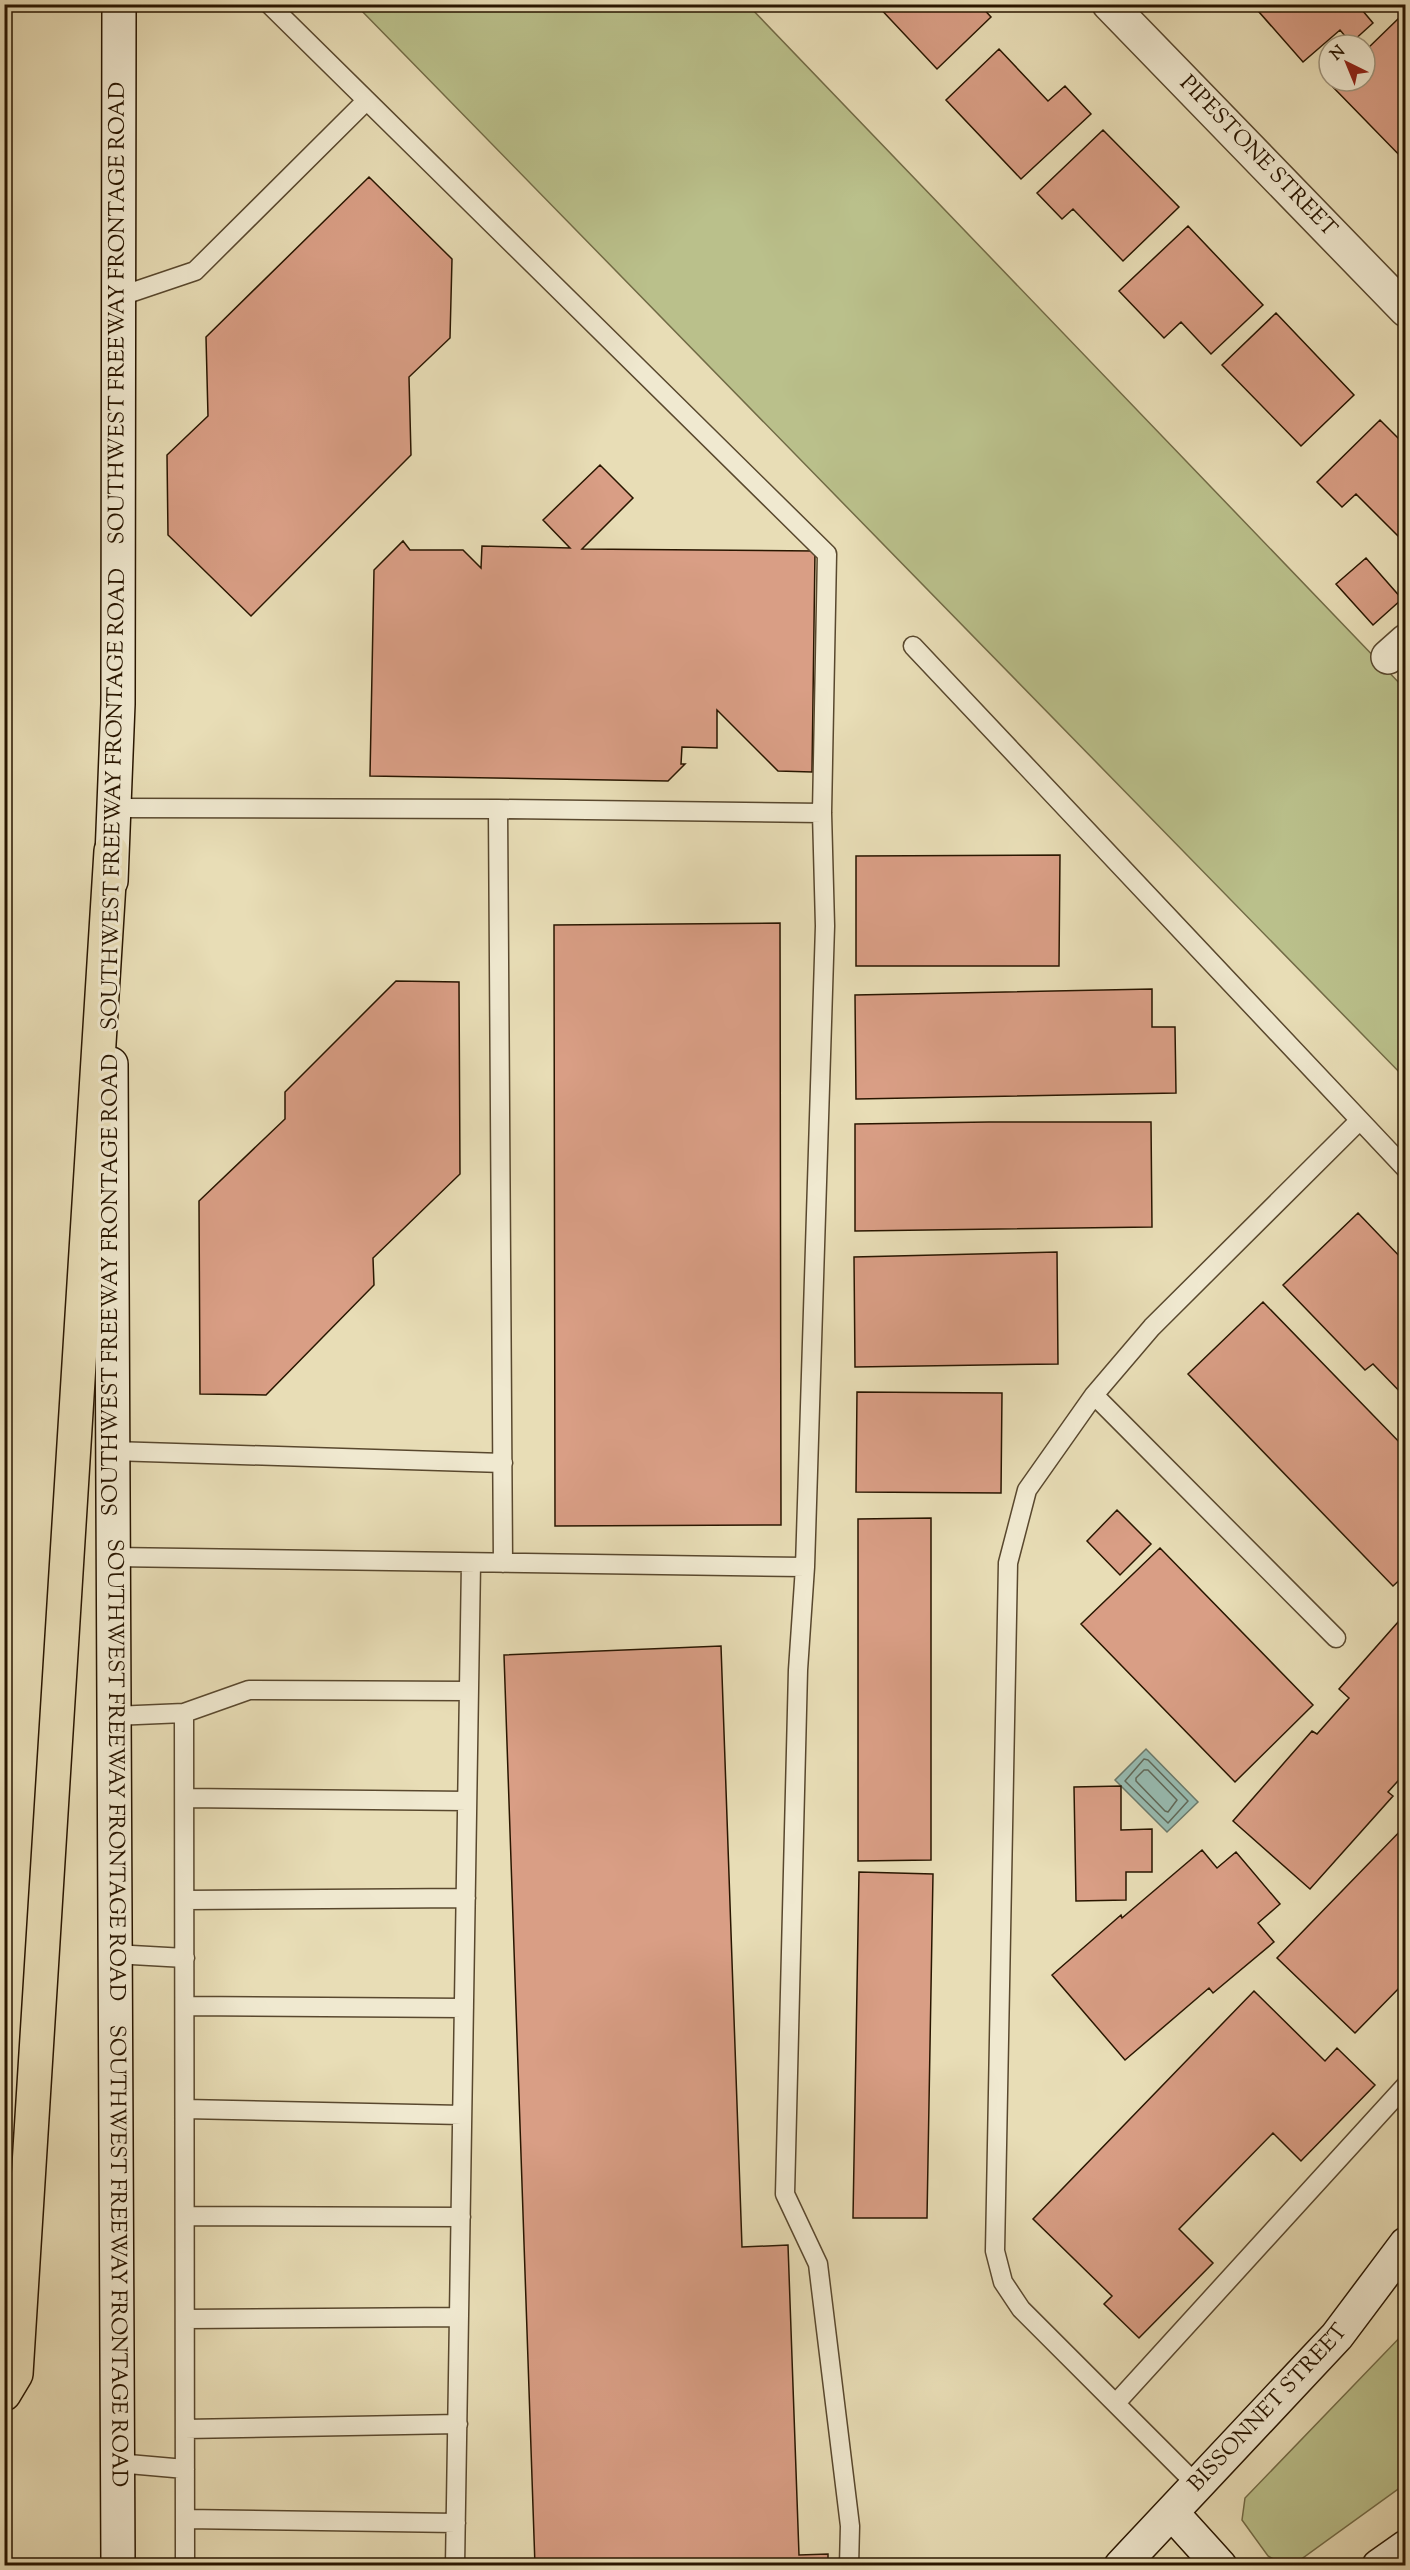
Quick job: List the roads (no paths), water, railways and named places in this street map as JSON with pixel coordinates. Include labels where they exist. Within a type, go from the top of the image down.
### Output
[{"type":"highway","points":[[4,2394],[16,2374],[111,851]]},
{"type":"main road","name":"SOUTHWEST FREEWAY FRONTAGE ROAD","points":[[118,2565],[111,851],[118,704],[119,4]]},
{"type":"main road","name":"PIPESTONE STREET","points":[[1109,4],[1406,310]]},
{"type":"main road","name":"BISSONNET STREET","points":[[1121,2565],[1198,2486],[1337,2336],[1406,2244]]},
{"type":"main road","points":[[1337,2336],[1406,2278]]},
{"type":"main road","points":[[1172,2513],[1220,2565]]},
{"type":"main road","points":[[1379,2565],[1406,2547]]},
{"type":"lane","points":[[269,4],[827,554],[822,813],[825,926],[805,1568],[798,1670],[785,2194],[818,2264],[850,2526],[849,2565]]},
{"type":"lane","points":[[118,297],[195,271],[366,101]]},
{"type":"lane","points":[[913,646],[1406,1169]]},
{"type":"lane","points":[[112,808],[498,808],[822,813]]},
{"type":"lane","points":[[498,808],[503,1563]]},
{"type":"lane","points":[[1198,2486],[1022,2309],[1003,2282],[995,2251],[1008,1563],[1027,1490],[1094,1395],[1152,1327],[1359,1121]]},
{"type":"lane","points":[[1094,1395],[1336,1638]]},
{"type":"lane","points":[[112,1451],[503,1463]]},
{"type":"lane","points":[[113,1557],[805,1568]]},
{"type":"lane","points":[[455,2565],[471,1563]]},
{"type":"lane","points":[[114,1716],[184,1713],[249,1690],[469,1691]]},
{"type":"lane","points":[[184,1713],[185,2565]]},
{"type":"lane","points":[[184,1798],[467,1802]]},
{"type":"lane","points":[[185,1900],[466,1898]]},
{"type":"lane","points":[[114,1954],[185,1958]]},
{"type":"lane","points":[[185,2006],[464,2008]]},
{"type":"lane","points":[[1116,2403],[1406,2085]]},
{"type":"lane","points":[[185,2109],[462,2115]]},
{"type":"lane","points":[[185,2216],[461,2217]]},
{"type":"lane","points":[[185,2319],[459,2317]]},
{"type":"lane","points":[[185,2429],[458,2424]]},
{"type":"lane","points":[[117,2463],[185,2469]]},
{"type":"lane","points":[[185,2519],[456,2523]]},
{"type":"water","points":[[1146,1749],[1198,1802],[1167,1832],[1115,1780]]}]
